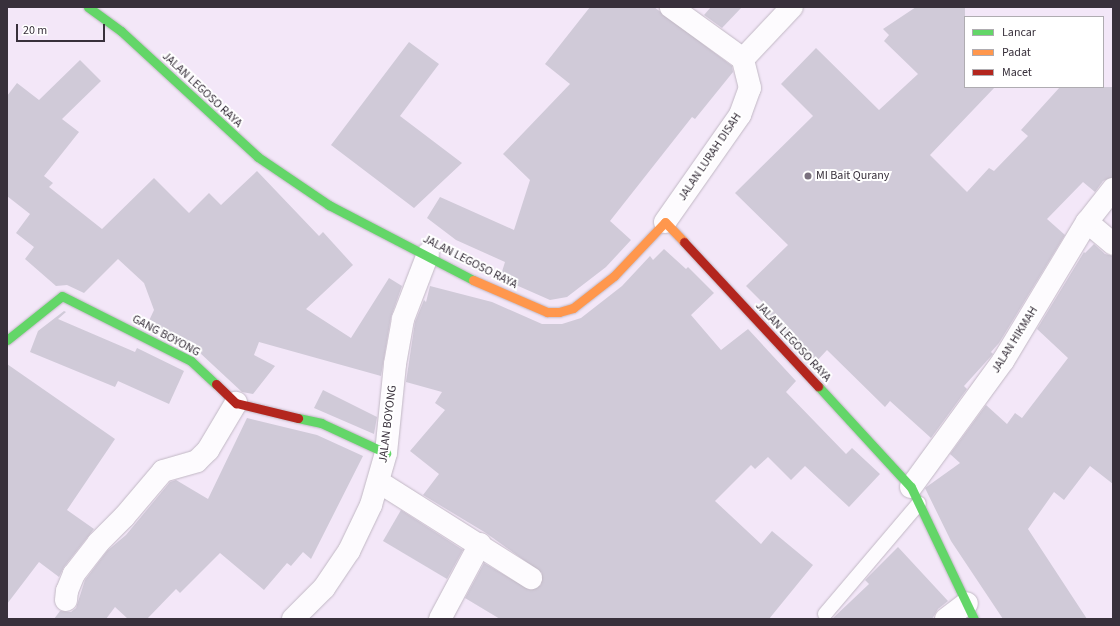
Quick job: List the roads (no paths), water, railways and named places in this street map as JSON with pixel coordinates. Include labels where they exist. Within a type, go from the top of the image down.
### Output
[{"type":"street","name":"JALAN LEGOSO RAYA","points":[[88,7],[121,31],[258,157],[329,205],[428,254],[483,285],[547,312],[559,312],[573,308],[614,276],[665,222],[915,495],[970,611]]},
{"type":"street","points":[[671,7],[743,59],[792,7]]},
{"type":"street","name":"JALAN LURAH DISAH","points":[[665,222],[740,115],[750,88],[743,59]]},
{"type":"street","name":"JALAN HIKMAH","points":[[915,495],[1003,361],[1087,222],[1113,189]]},
{"type":"street","points":[[1087,222],[1113,244]]},
{"type":"street","name":"JALAN BOYONG","points":[[293,619],[324,588],[349,551],[379,482],[386,453],[395,364],[403,319],[428,254]]},
{"type":"street","name":"GANG BOYONG","points":[[7,340],[62,296],[191,361],[236,403]]},
{"type":"street","points":[[66,600],[67,591],[74,574],[98,543],[124,517],[163,471],[197,462],[208,450],[236,403],[315,421],[386,453]]},
{"type":"street","points":[[379,482],[480,544],[531,578]]},
{"type":"street","points":[[440,619],[480,544]]},
{"type":"street","points":[[946,619],[970,611]]},
{"type":"lane","points":[[824,614],[915,495]]},
{"type":"place","name":"MI Bait Qurany","points":[[808,176]]}]
